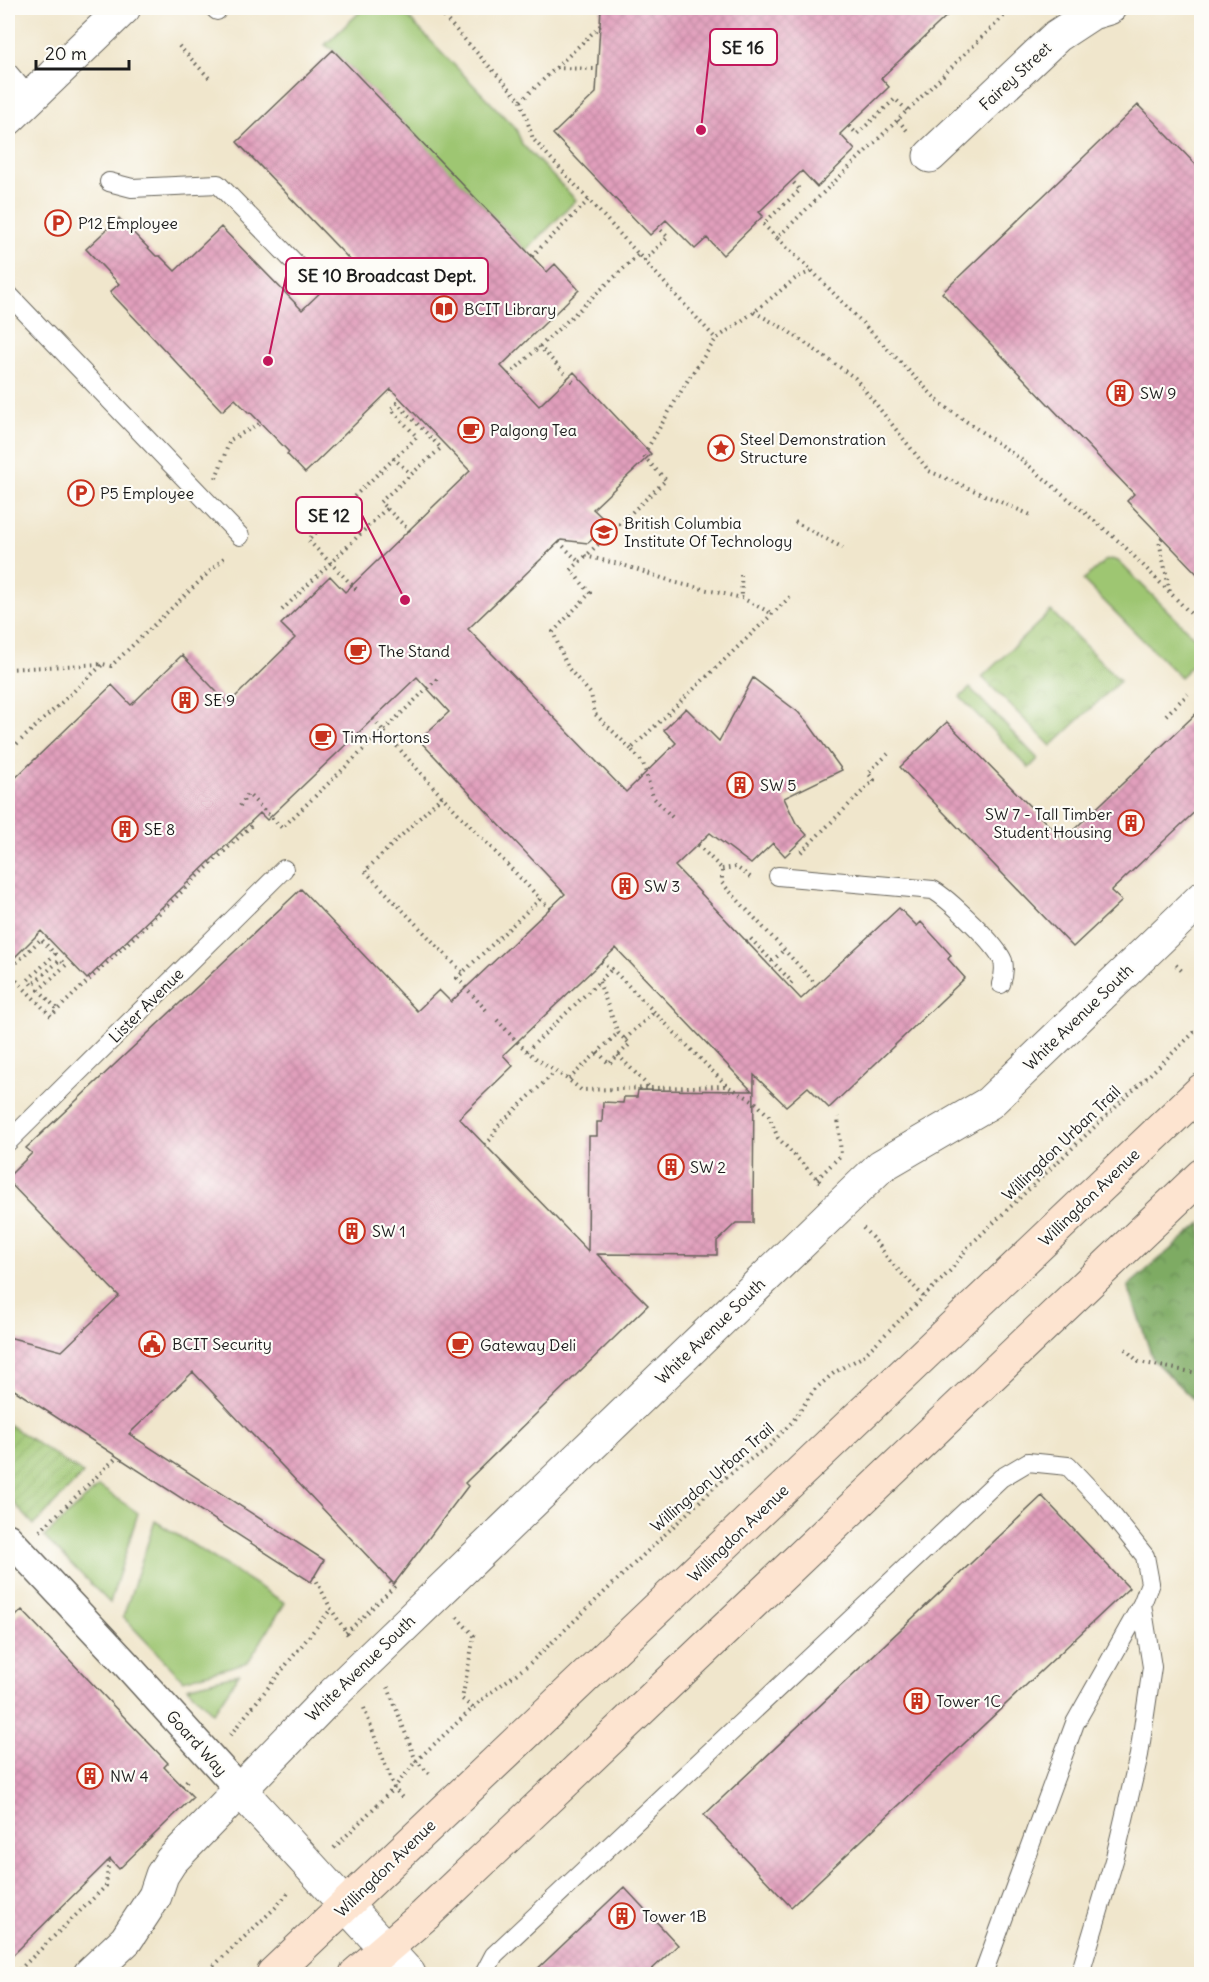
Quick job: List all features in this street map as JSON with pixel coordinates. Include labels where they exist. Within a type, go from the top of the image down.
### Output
[{"type":"main road","name":"Willingdon Avenue","points":[[273,1974],[1202,1090]]},
{"type":"main road","points":[[356,1974],[468,1874],[1202,1175]]},
{"type":"street","points":[[19,109],[124,8]]},
{"type":"street","name":"Fairey Street","points":[[930,156],[1057,36],[1092,14],[1108,8]]},
{"type":"street","name":"White Avenue South","points":[[90,1974],[126,1940],[155,1896],[162,1875],[171,1861],[369,1659],[881,1166],[989,1103],[1202,898]]},
{"type":"street","name":"Goard Way","points":[[14,1553],[125,1663],[409,1974]]},
{"type":"lane","points":[[8,72],[19,109]]},
{"type":"lane","points":[[110,182],[132,188],[218,183],[295,263]]},
{"type":"lane","points":[[8,294],[240,537]]},
{"type":"lane","name":"Lister Avenue","points":[[8,1142],[284,869]]},
{"type":"lane","points":[[778,876],[933,890],[945,897],[994,948],[1004,967],[1005,974],[1001,984]]},
{"type":"lane","points":[[484,1974],[494,1955],[520,1930],[1001,1478],[1028,1462],[1068,1466],[1101,1501],[1145,1556],[1150,1583],[1142,1604],[1075,1723],[983,1974]]},
{"type":"lane","points":[[1080,1974],[1115,1857],[1139,1755],[1152,1666],[1142,1604]]},
{"type":"path","points":[[436,8],[521,101],[533,139],[716,339]]},
{"type":"path","points":[[777,238],[1012,8]]},
{"type":"path","points":[[521,101],[602,24]]},
{"type":"path","points":[[179,46],[211,80]]},
{"type":"path","points":[[556,68],[597,69]]},
{"type":"path","points":[[849,126],[857,134],[895,99],[908,111]]},
{"type":"path","points":[[792,181],[800,190],[763,224],[941,404],[1022,460],[1122,544],[1195,618]]},
{"type":"path","points":[[532,256],[589,200]]},
{"type":"path","points":[[644,261],[668,237],[658,228]]},
{"type":"path","points":[[509,375],[638,255]]},
{"type":"path","points":[[647,449],[689,378],[716,339],[796,278],[812,272]]},
{"type":"path","points":[[754,312],[785,329],[855,378],[929,471],[1033,516]]},
{"type":"path","points":[[539,346],[573,382]]},
{"type":"path","points":[[356,589],[308,540],[417,437],[391,409],[397,403],[441,448],[410,473],[380,502],[413,534]]},
{"type":"path","points":[[207,502],[230,440],[261,423]]},
{"type":"path","points":[[642,455],[668,481],[571,570],[590,593],[553,632],[568,668],[591,694],[595,714],[643,763],[653,797],[672,817]]},
{"type":"path","points":[[393,458],[410,473]]},
{"type":"path","points":[[282,610],[387,508]]},
{"type":"path","points":[[795,522],[843,548]]},
{"type":"path","points":[[1162,538],[1159,541],[1170,593]]},
{"type":"path","points":[[559,542],[579,562]]},
{"type":"path","points":[[8,669],[103,664],[111,666],[228,554]]},
{"type":"path","points":[[585,556],[623,565],[677,584],[742,598],[773,614]]},
{"type":"path","points":[[741,575],[742,598]]},
{"type":"path","points":[[631,749],[790,597]]},
{"type":"path","points":[[8,752],[103,664]]},
{"type":"path","points":[[240,806],[248,794],[282,828],[437,679]]},
{"type":"path","points":[[1166,715],[1188,694]]},
{"type":"path","points":[[373,719],[442,796],[550,909]]},
{"type":"path","points":[[778,876],[874,780],[868,773],[888,754]]},
{"type":"path","points":[[442,796],[365,871],[462,972]]},
{"type":"path","points":[[58,1010],[39,990],[66,965],[60,960],[32,985],[28,980],[55,954],[41,939],[8,971],[51,1016],[58,1010],[253,824]]},
{"type":"path","points":[[698,844],[722,869],[722,883],[814,982]]},
{"type":"path","points":[[486,1010],[457,978],[540,899]]},
{"type":"path","points":[[746,941],[750,938],[792,982],[788,986]]},
{"type":"path","points":[[772,961],[783,950]]},
{"type":"path","points":[[601,962],[612,969],[727,1086],[754,1101],[769,1116],[778,1138],[826,1189]]},
{"type":"path","points":[[527,1051],[612,969]]},
{"type":"path","points":[[598,1052],[609,1064],[630,1044],[618,1033],[599,982]]},
{"type":"path","points":[[625,1039],[654,1012]]},
{"type":"path","points":[[497,1020],[527,1051],[555,1072],[569,1079],[581,1090],[727,1086]]},
{"type":"path","name":"Willingdon Urban Trail","points":[[337,1845],[394,1788],[416,1761],[473,1708],[527,1666],[722,1480],[770,1445],[793,1421],[814,1390],[835,1372],[862,1357],[951,1270],[968,1248],[1202,1025]]},
{"type":"path","points":[[569,1079],[618,1033]]},
{"type":"path","points":[[618,1055],[651,1088]]},
{"type":"path","points":[[485,1145],[492,1138],[497,1127],[555,1072]]},
{"type":"path","points":[[817,1179],[841,1155],[838,1117]]},
{"type":"path","points":[[862,1228],[924,1297]]},
{"type":"path","points":[[1125,1349],[1139,1362],[1202,1374]]},
{"type":"path","points":[[14,1553],[117,1456]]},
{"type":"path","points":[[314,1576],[346,1633],[398,1582]]},
{"type":"path","points":[[390,1582],[394,1587]]},
{"type":"path","points":[[182,1786],[231,1735],[331,1609]]},
{"type":"path","points":[[456,1616],[474,1636],[462,1699],[473,1708]]},
{"type":"path","points":[[386,1682],[416,1761],[430,1774]]},
{"type":"path","points":[[362,1705],[394,1788],[404,1800]]},
{"type":"path","points":[[15,1974],[106,1886],[109,1858]]},
{"type":"path","points":[[205,1974],[295,1886]]},
{"type":"green space","points":[[364,8],[399,8],[516,129],[522,144],[576,200],[526,251],[333,50],[325,45]]},
{"type":"green space","points":[[1111,559],[1118,561],[1201,644],[1201,657],[1180,677],[1083,580],[1105,561]]},
{"type":"green space","points":[[1051,611],[1120,681],[1051,746],[982,677]]},
{"type":"green space","points":[[970,688],[1038,759],[1029,768],[960,697]]},
{"type":"green space","points":[[1201,1223],[1201,1407],[1153,1360],[1128,1286]]},
{"type":"green space","points":[[8,1424],[83,1474],[34,1525],[8,1497]]},
{"type":"green space","points":[[99,1486],[138,1513],[110,1603],[44,1537]]},
{"type":"green space","points":[[155,1521],[285,1603],[248,1662],[183,1680],[123,1617]]},
{"type":"green space","points":[[239,1674],[213,1713],[187,1687]]},
{"type":"building","points":[[601,8],[955,8],[881,78],[889,87],[840,134],[855,150],[817,187],[802,171],[759,212],[763,216],[723,255],[707,238],[695,249],[666,220],[650,235],[553,134],[596,93]]},
{"type":"building","points":[[333,50],[547,272],[555,264],[579,290],[501,366],[539,406],[574,372],[651,454],[593,509],[609,524],[588,543],[561,540],[468,629],[626,792],[676,743],[664,730],[686,708],[719,741],[753,678],[798,712],[842,770],[784,798],[796,823],[807,835],[785,856],[773,843],[751,864],[710,833],[675,866],[801,999],[899,908],[917,926],[921,922],[951,955],[948,959],[965,978],[829,1108],[808,1087],[786,1106],[754,1075],[753,1223],[736,1223],[717,1241],[717,1255],[597,1254],[648,1305],[465,1483],[468,1486],[394,1584],[193,1372],[129,1434],[324,1560],[311,1582],[8,1386],[8,1337],[62,1351],[119,1296],[8,1181],[8,1177],[32,1153],[26,1148],[301,889],[417,1011],[439,990],[451,1002],[565,894],[419,740],[449,712],[417,677],[267,820],[260,813],[87,979],[41,931],[8,964],[8,785],[112,685],[131,705],[182,655],[228,704],[295,638],[281,624],[330,576],[345,592],[470,471],[391,389],[305,473],[287,454],[289,452],[235,399],[222,411],[110,292],[119,284],[86,249],[119,218],[156,256],[160,256],[175,271],[221,227],[302,310],[352,262],[237,142]],"holes":[[[616,948],[752,1091],[638,1090],[637,1097],[624,1097],[623,1103],[603,1102],[602,1122],[597,1122],[597,1136],[589,1136],[588,1251],[459,1118],[513,1066],[503,1055]]]},
{"type":"building","name":"SW 9","points":[[1138,105],[1202,171],[1202,579],[1127,501],[1134,494],[942,293]]},
{"type":"building","name":"SW 7 - Tall Timber Student Housing","points":[[1202,708],[1202,805],[1111,891],[1122,901],[1073,947],[900,767],[947,722],[1063,840]]},
{"type":"building","name":"Tower 1C","points":[[1042,1496],[1129,1588],[791,1907],[704,1815]]},
{"type":"building","name":"NW 4","points":[[22,1610],[168,1763],[164,1767],[193,1797],[119,1869],[110,1859],[8,1960],[8,1624]]},
{"type":"building","name":"Tower 1B","points":[[624,1887],[678,1945],[647,1974],[532,1974]]},
{"type":"place","name":"SE 16","points":[[701,130]]},
{"type":"place","name":"P12 Employee","points":[[58,223]]},
{"type":"place","name":"BCIT Library","points":[[444,309]]},
{"type":"place","name":"SE 10 Broadcast Dept.","points":[[268,361]]},
{"type":"place","name":"SW 9","points":[[1120,393]]},
{"type":"place","name":"Palgong Tea","points":[[471,430]]},
{"type":"place","name":"Steel Demonstration Structure","points":[[721,448]]},
{"type":"place","name":"P5 Employee","points":[[81,493]]},
{"type":"place","name":"British Columbia Institute Of Technology","points":[[604,532]]},
{"type":"place","name":"SE 12","points":[[405,600]]},
{"type":"place","name":"The Stand","points":[[358,651]]},
{"type":"place","name":"SE 9","points":[[185,700]]},
{"type":"place","name":"Tim Hortons","points":[[323,737]]},
{"type":"place","name":"SW 5","points":[[740,785]]},
{"type":"place","name":"SW 7 - Tall Timber Student Housing","points":[[1131,823]]},
{"type":"place","name":"SE 8","points":[[125,829]]},
{"type":"place","name":"SW 3","points":[[625,886]]},
{"type":"place","name":"SW 2","points":[[671,1167]]},
{"type":"place","name":"SW 1","points":[[352,1231]]},
{"type":"place","name":"BCIT Security","points":[[152,1344]]},
{"type":"place","name":"Gateway Deli","points":[[460,1345]]},
{"type":"place","name":"Tower 1C","points":[[917,1701]]},
{"type":"place","name":"NW 4","points":[[90,1776]]},
{"type":"place","name":"Tower 1B","points":[[622,1916]]}]
